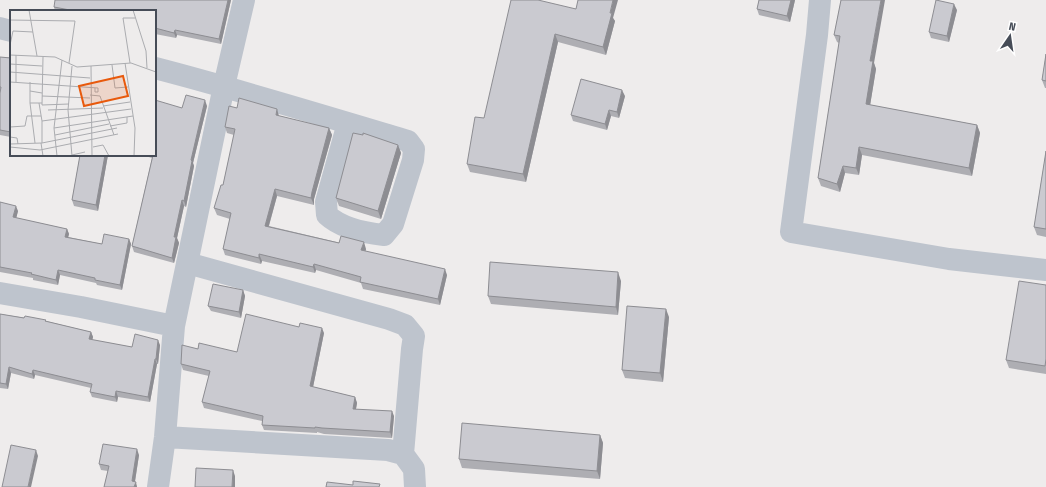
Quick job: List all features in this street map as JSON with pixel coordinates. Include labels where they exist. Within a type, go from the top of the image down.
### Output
[{"type":"street","points":[[158,487],[165,437],[174,326],[224,86],[244,0]]},
{"type":"street","points":[[820,0],[817,35],[791,232],[949,259],[1046,270]]},
{"type":"street","points":[[0,28],[10,31]]},
{"type":"street","points":[[156,68],[224,86],[348,123],[408,141],[414,149],[413,160],[393,224],[384,235],[370,234],[334,222],[327,215],[326,202],[348,123]]},
{"type":"street","points":[[187,263],[389,319],[405,325],[414,336],[403,454]]},
{"type":"street","points":[[0,293],[81,307],[174,326]]},
{"type":"street","points":[[165,437],[388,450],[403,454],[414,468],[416,487]]},
{"type":"building","points":[[55,0],[228,0],[219,39],[175,30],[174,33],[156,28],[156,10],[70,10],[54,7]]},
{"type":"building","points":[[511,0],[538,0],[576,9],[578,0],[613,0],[610,13],[612,13],[603,47],[555,34],[523,174],[467,164],[475,117],[484,118]]},
{"type":"building","points":[[759,0],[791,0],[787,16],[757,9]]},
{"type":"building","points":[[841,0],[881,0],[870,61],[873,61],[866,104],[977,125],[969,168],[859,147],[856,168],[843,166],[837,184],[818,178],[840,36],[834,35]]},
{"type":"building","points":[[936,0],[954,4],[947,36],[929,32]]},
{"type":"building","points":[[1046,54],[1046,81],[1042,80]]},
{"type":"building","points":[[0,57],[10,58],[10,132],[0,130]]},
{"type":"building","points":[[581,79],[622,90],[617,112],[609,110],[605,124],[571,115]]},
{"type":"building","points":[[186,95],[205,100],[191,160],[184,201],[182,200],[174,237],[176,237],[172,258],[132,246],[153,156],[156,156],[156,100],[182,108]]},
{"type":"building","points":[[239,98],[277,109],[276,115],[329,128],[311,198],[275,189],[265,226],[339,243],[341,236],[364,242],[361,250],[445,269],[438,299],[360,282],[361,277],[314,264],[313,267],[259,254],[259,258],[223,249],[231,213],[214,208],[221,185],[223,185],[235,129],[225,127],[229,106],[237,108]]},
{"type":"building","points":[[353,133],[363,135],[363,133],[398,145],[378,211],[336,198]]},
{"type":"building","points":[[1046,151],[1046,229],[1034,227]]},
{"type":"building","points":[[80,156],[105,156],[96,205],[72,200]]},
{"type":"building","points":[[0,202],[16,206],[13,217],[67,229],[65,237],[102,244],[104,234],[129,239],[120,285],[58,270],[56,280],[31,274],[32,273],[0,267]]},
{"type":"building","points":[[490,262],[618,272],[616,307],[488,296]]},
{"type":"building","points":[[1019,281],[1046,285],[1045,366],[1006,360]]},
{"type":"building","points":[[213,284],[243,290],[239,312],[208,306]]},
{"type":"building","points":[[627,306],[666,309],[660,373],[622,370]]},
{"type":"building","points":[[0,314],[24,318],[25,316],[46,320],[45,321],[91,332],[89,339],[132,347],[135,334],[158,340],[156,359],[148,397],[116,391],[115,397],[90,392],[92,384],[33,370],[32,374],[9,367],[6,384],[0,383]]},
{"type":"building","points":[[246,314],[299,327],[300,323],[322,328],[310,386],[355,397],[353,409],[392,411],[390,432],[262,425],[263,416],[202,402],[210,371],[181,364],[182,345],[198,349],[199,343],[237,352]]},
{"type":"building","points":[[462,423],[600,435],[597,471],[459,459]]},
{"type":"building","points":[[103,444],[137,449],[132,481],[136,482],[134,487],[104,487],[109,466],[99,464]]},
{"type":"building","points":[[11,445],[36,450],[28,487],[2,487]]},
{"type":"building","points":[[196,468],[233,470],[232,487],[195,487]]},
{"type":"building","points":[[353,481],[380,484],[379,487],[326,487],[327,482],[353,485]]}]
